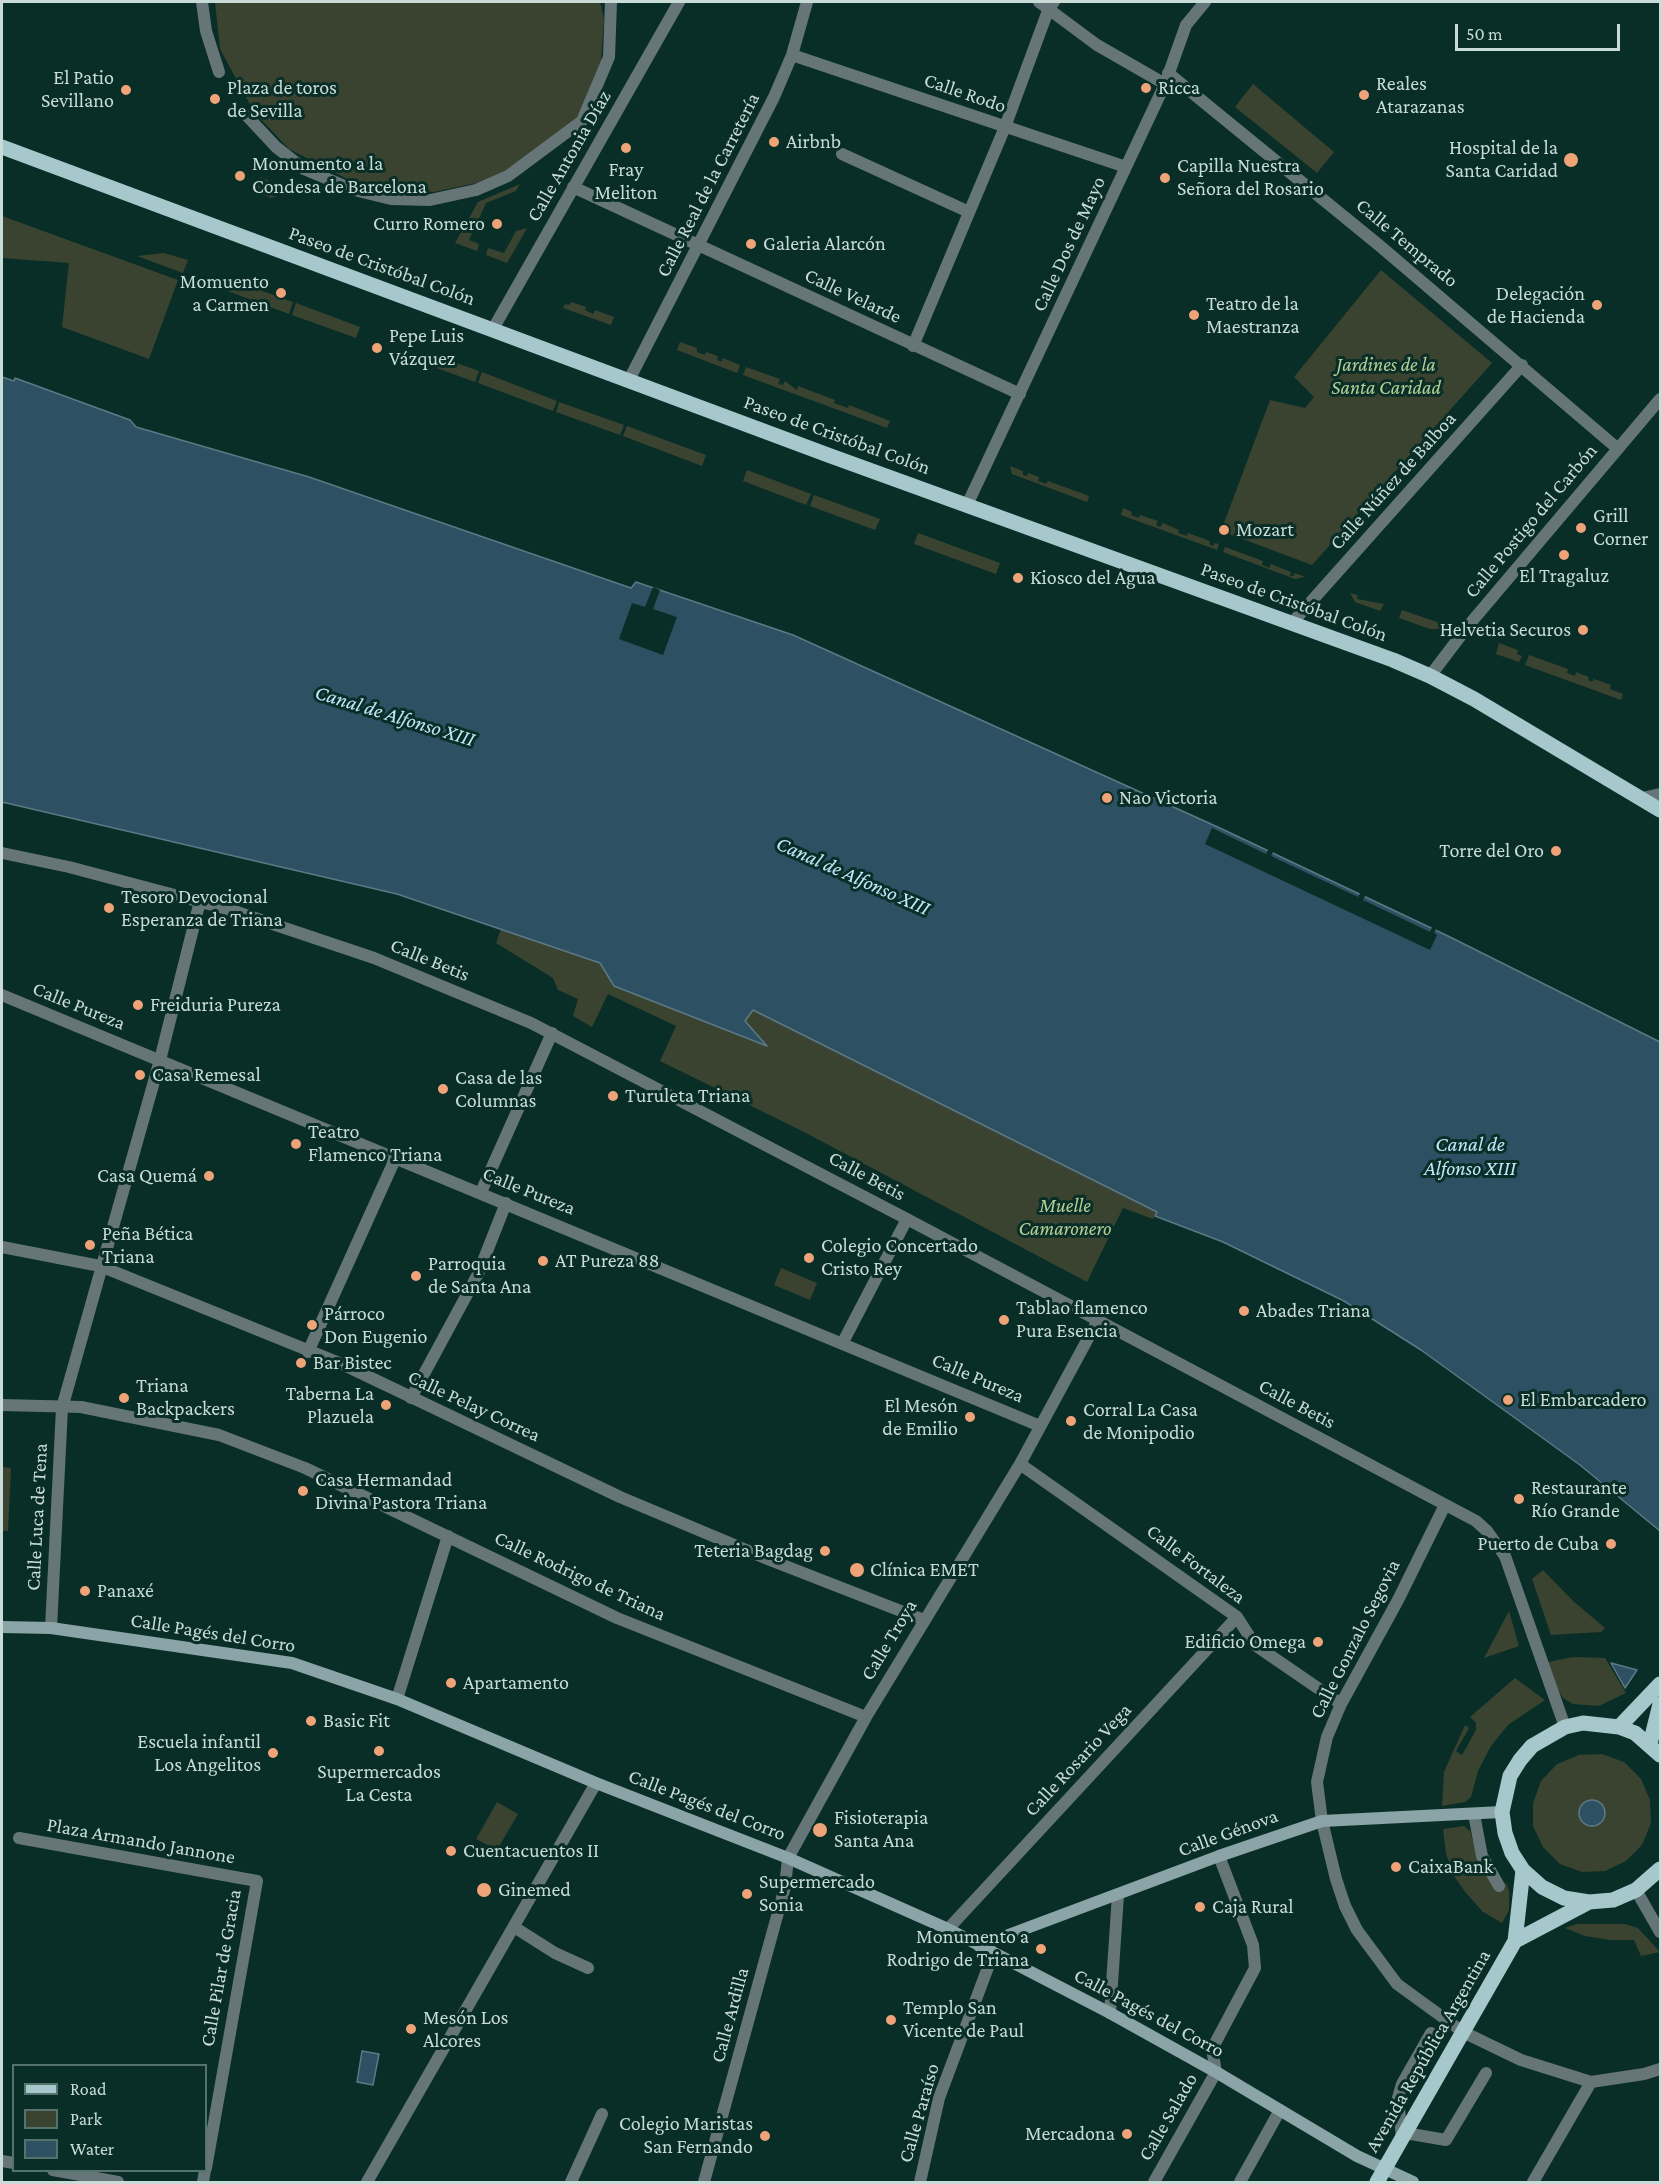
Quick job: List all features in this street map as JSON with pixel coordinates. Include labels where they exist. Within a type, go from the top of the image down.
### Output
[{"type":"main road","name":"Paseo de Cristóbal Colón","points":[[2,147],[1430,676],[1660,810]]},
{"type":"main road","name":"Calle Pagés del Corro","points":[[2,1627],[51,1628],[292,1663],[397,1699],[596,1783],[788,1858],[948,1929],[1110,2013],[1216,2072],[1357,2156],[1413,2182]]},
{"type":"main road","points":[[1619,1726],[1660,1684]]},
{"type":"main road","points":[[1660,1704],[1655,1749],[1619,1726],[1583,1723],[1565,1727],[1540,1740],[1520,1760],[1510,1776],[1502,1812],[1505,1833],[1512,1853],[1523,1870],[1542,1887],[1557,1894],[1588,1902],[1613,1900],[1636,1890],[1660,1869]]},
{"type":"main road","name":"Calle Génova","points":[[979,1946],[1219,1856],[1322,1821],[1502,1812]]},
{"type":"main road","points":[[1515,1941],[1523,1870]]},
{"type":"main road","points":[[1515,1941],[1588,1902]]},
{"type":"main road","name":"Avenida República Argentina","points":[[1377,2182],[1515,1941]]},
{"type":"street","points":[[202,2],[206,31],[219,72]]},
{"type":"street","points":[[247,116],[276,147],[304,169],[354,190],[391,199],[430,200],[476,190],[508,176],[582,121],[609,57],[611,2]]},
{"type":"street","name":"Calle Antonia Díaz","points":[[493,329],[679,2]]},
{"type":"street","name":"Calle Real de la Carretería","points":[[629,380],[774,97],[792,55],[807,2]]},
{"type":"street","name":"Calle Dos de Mayo","points":[[968,504],[1167,78],[1186,25],[1206,2]]},
{"type":"street","points":[[913,346],[1005,127],[1047,4]]},
{"type":"street","name":"Calle Temprado","points":[[1047,4],[1097,45],[1167,78],[1371,238],[1617,448]]},
{"type":"street","name":"Calle Rodo","points":[[792,55],[1126,167]]},
{"type":"street","points":[[842,154],[969,212]]},
{"type":"street","name":"Calle Velarde","points":[[573,187],[1020,394]]},
{"type":"street","name":"Calle Núñez de Balboa","points":[[1292,623],[1522,366]]},
{"type":"street","name":"Calle Postigo del Carbón","points":[[1430,676],[1468,626],[1660,399]]},
{"type":"street","points":[[1642,798],[1660,794]]},
{"type":"street","name":"Calle Betis","points":[[2,854],[69,867],[200,901],[374,958],[552,1033],[1476,1521],[1487,1531],[1505,1556],[1565,1727]]},
{"type":"street","name":"Calle Luca de Tena","points":[[51,1628],[62,1408],[100,1266],[160,1060],[200,901]]},
{"type":"street","name":"Calle Pureza","points":[[2,995],[1040,1425]]},
{"type":"street","points":[[481,1192],[552,1033]]},
{"type":"street","points":[[308,1352],[396,1157]]},
{"type":"street","points":[[411,1398],[478,1275],[506,1203]]},
{"type":"street","points":[[843,1342],[907,1219]]},
{"type":"street","name":"Calle Pelay Correa","points":[[2,1247],[100,1266],[342,1364],[620,1497],[770,1560],[924,1620]]},
{"type":"street","name":"Calle Troya","points":[[788,1858],[866,1717],[1020,1464],[1098,1320]]},
{"type":"street","name":"Calle Rodrigo de Triana","points":[[2,1405],[81,1407],[219,1435],[305,1468],[617,1618],[866,1717]]},
{"type":"street","name":"Calle Fortaleza","points":[[1020,1464],[1237,1617],[1255,1645],[1341,1704]]},
{"type":"street","name":"Calle Gonzalo Segovia","points":[[1445,1505],[1398,1600],[1341,1704],[1327,1737],[1317,1782],[1322,1821],[1336,1879],[1357,1930],[1397,1984],[1463,2032],[1521,2060],[1591,2082]]},
{"type":"street","points":[[397,1699],[448,1536]]},
{"type":"street","name":"Calle Rosario Vega","points":[[948,1929],[1237,1617]]},
{"type":"street","points":[[367,2182],[596,1783]]},
{"type":"street","points":[[1474,1814],[1482,1856],[1499,1886]]},
{"type":"street","name":"Plaza Armando Jannone","points":[[19,1838],[257,1881]]},
{"type":"street","points":[[1216,2072],[1212,2049],[1255,1968],[1253,1945],[1219,1856]]},
{"type":"street","name":"Calle Ardilla","points":[[704,2182],[785,1887],[788,1858]]},
{"type":"street","name":"Calle Pilar de Gracia","points":[[207,2158],[257,1881]]},
{"type":"street","points":[[1636,1890],[1660,1932]]},
{"type":"street","points":[[1110,2013],[1119,1895]]},
{"type":"street","points":[[514,1927],[555,1953],[588,1968]]},
{"type":"street","name":"Calle Paraíso","points":[[920,2182],[939,2098],[993,1954]]},
{"type":"street","points":[[1431,2032],[1402,2084],[1398,2098],[1403,2136],[1446,2140],[1486,2073]]},
{"type":"street","points":[[1533,2182],[1591,2082],[1660,2069]]},
{"type":"street","name":"Calle Salado","points":[[1154,2182],[1216,2072]]},
{"type":"street","points":[[1240,2182],[1281,2110]]},
{"type":"street","points":[[571,2182],[602,2114]]},
{"type":"street","points":[[62,2172],[118,2182]]},
{"type":"green space","points":[[215,2],[600,2],[604,18],[601,62],[577,120],[510,170],[476,183],[434,192],[357,184],[289,149],[254,112],[220,49]]},
{"type":"green space","points":[[1253,84],[1334,152],[1317,173],[1235,107]]},
{"type":"green space","points":[[260,177],[281,186],[277,196],[271,198],[254,191]]},
{"type":"green space","points":[[520,184],[516,191],[486,203],[469,240],[479,244],[477,251],[455,243],[478,202]]},
{"type":"green space","points":[[2,216],[178,280],[149,359],[62,327],[69,263],[2,258]]},
{"type":"green space","points":[[527,228],[507,263],[486,255],[488,248],[504,253],[516,231]]},
{"type":"green space","points":[[164,253],[188,260],[183,273],[137,256]]},
{"type":"green space","name":"Jardines de la Santa Caridad","points":[[1381,270],[1492,363],[1312,565],[1221,531],[1270,400],[1305,408],[1314,397],[1294,377]]},
{"type":"green space","points":[[229,279],[293,302],[289,314],[225,290]]},
{"type":"green space","points":[[571,302],[586,307],[585,310],[593,314],[595,310],[614,317],[611,325],[563,308],[565,304],[569,305]]},
{"type":"green space","points":[[296,303],[360,327],[356,338],[292,315]]},
{"type":"green space","points":[[680,342],[697,348],[697,352],[705,355],[706,352],[718,356],[717,360],[721,362],[723,358],[740,365],[737,373],[677,350]]},
{"type":"green space","points":[[434,355],[479,371],[475,382],[431,366]]},
{"type":"green space","points":[[746,367],[780,379],[778,384],[783,385],[785,381],[797,390],[798,386],[835,400],[834,403],[848,408],[849,405],[890,421],[887,428],[743,375]]},
{"type":"green space","points":[[482,372],[557,401],[553,411],[478,383]]},
{"type":"green space","points":[[559,402],[624,425],[620,435],[556,412]]},
{"type":"green space","points":[[627,426],[706,455],[702,466],[623,436]]},
{"type":"green space","points":[[1010,466],[1023,471],[1023,475],[1027,476],[1028,473],[1039,477],[1038,481],[1046,484],[1048,481],[1089,496],[1087,502],[1012,474]]},
{"type":"green space","points":[[747,470],[811,494],[806,505],[743,481]]},
{"type":"green space","points":[[814,495],[880,519],[875,530],[810,506]]},
{"type":"green space","points":[[1123,508],[1139,518],[1140,515],[1158,521],[1156,525],[1160,527],[1163,523],[1179,530],[1178,533],[1187,536],[1188,533],[1210,541],[1209,544],[1213,546],[1215,543],[1219,544],[1217,550],[1121,515]]},
{"type":"green space","points":[[918,533],[1000,563],[996,574],[914,544]]},
{"type":"green space","points":[[1225,547],[1263,561],[1262,565],[1269,568],[1271,564],[1291,572],[1290,576],[1295,573],[1305,577],[1295,579],[1223,552]]},
{"type":"green space","points":[[1350,593],[1358,595],[1357,599],[1384,604],[1380,611],[1355,602]]},
{"type":"green space","points":[[1402,610],[1440,623],[1439,627],[1443,629],[1430,629],[1399,618]]},
{"type":"green space","points":[[1499,643],[1518,650],[1517,654],[1522,656],[1519,662],[1496,654]]},
{"type":"green space","points":[[1529,655],[1568,669],[1567,673],[1575,676],[1576,672],[1589,677],[1588,680],[1592,682],[1594,679],[1611,685],[1610,689],[1623,694],[1621,700],[1525,665]]},
{"type":"green space","name":"Muelle Camaronero","points":[[501,929],[600,963],[614,986],[766,1046],[745,1021],[753,1009],[1157,1212],[1153,1219],[1123,1208],[1087,1282],[806,1133],[660,1061],[676,1026],[608,994],[592,1027],[573,1016],[578,999],[558,990],[553,978],[496,943]]},
{"type":"green space","points":[[781,1268],[817,1283],[810,1300],[774,1285]]},
{"type":"green space","points":[[2,1467],[11,1468],[8,1531],[2,1531]]},
{"type":"green space","points":[[1543,1570],[1573,1601],[1605,1628],[1601,1632],[1551,1635],[1532,1579]]},
{"type":"green space","points":[[1509,1611],[1519,1646],[1484,1658]]},
{"type":"green space","points":[[1573,1657],[1605,1658],[1626,1693],[1599,1706],[1573,1704],[1563,1698],[1557,1689],[1548,1662]]},
{"type":"green space","points":[[1515,1678],[1545,1700],[1508,1725],[1491,1746],[1478,1771],[1471,1797],[1465,1802],[1442,1806],[1444,1772],[1465,1725],[1469,1728],[1456,1751],[1462,1755],[1476,1730],[1476,1723],[1470,1717]]},
{"type":"green space","points":[[1602,1754],[1624,1762],[1641,1779],[1650,1800],[1651,1823],[1642,1845],[1626,1861],[1605,1871],[1582,1872],[1560,1864],[1543,1847],[1533,1826],[1533,1803],[1541,1781],[1557,1764],[1579,1755]]},
{"type":"green space","points":[[497,1802],[518,1814],[497,1850],[476,1839]]},
{"type":"green space","points":[[1464,1826],[1470,1831],[1474,1844],[1502,1884],[1506,1883],[1509,1891],[1509,1910],[1502,1923],[1483,1912],[1454,1876],[1446,1854],[1443,1829]]},
{"type":"green space","points":[[1576,1924],[1625,1924],[1638,1928],[1660,1952],[1641,1956],[1634,1940],[1610,1940],[1585,1936],[1565,1928]]},
{"type":"water","name":"Canal de Alfonso XIII","points":[[2,377],[14,381],[15,378],[130,420],[136,427],[309,477],[631,588],[636,582],[793,635],[1222,829],[1448,936],[1660,1042],[1660,1531],[1580,1465],[1421,1350],[1344,1301],[1223,1242],[1155,1216],[1157,1212],[753,1010],[745,1021],[767,1046],[614,986],[600,963],[397,894],[2,802]]},
{"type":"water","points":[[1611,1663],[1637,1670],[1625,1688]]},
{"type":"water","points":[[1592,1800],[1601,1804],[1605,1813],[1601,1822],[1592,1826],[1583,1822],[1579,1813],[1583,1804]]},
{"type":"water","points":[[362,2051],[379,2054],[373,2085],[357,2082]]},
{"type":"pier","points":[[653,587],[660,590],[653,609],[677,617],[663,655],[619,639],[632,603],[645,607]]},
{"type":"pier","points":[[1212,828],[1266,854],[1269,848],[1274,850],[1271,856],[1358,897],[1361,892],[1366,894],[1363,900],[1430,932],[1433,925],[1437,927],[1434,933],[1437,935],[1430,950],[1205,844]]},
{"type":"place","name":"Ricca","points":[[1146,88]]},
{"type":"place","name":"El Patio Sevillano","points":[[126,90]]},
{"type":"place","name":"Reales Atarazanas","points":[[1364,95]]},
{"type":"place","name":"Plaza de toros de Sevilla","points":[[215,99]]},
{"type":"place","name":"Airbnb","points":[[774,142]]},
{"type":"place","name":"Fray Meliton","points":[[626,148]]},
{"type":"place","name":"Hospital de la Santa Caridad","points":[[1571,160]]},
{"type":"place","name":"Monumento a la Condesa de Barcelona","points":[[240,176]]},
{"type":"place","name":"Capilla Nuestra Señora del Rosario","points":[[1165,178]]},
{"type":"place","name":"Curro Romero","points":[[497,224]]},
{"type":"place","name":"Galeria Alarcón","points":[[751,244]]},
{"type":"place","name":"Momuento a Carmen","points":[[281,293]]},
{"type":"place","name":"Delegación de Hacienda","points":[[1597,305]]},
{"type":"place","name":"Teatro de la Maestranza","points":[[1194,315]]},
{"type":"place","name":"Pepe Luis Vázquez","points":[[377,348]]},
{"type":"place","name":"Grill Corner","points":[[1581,528]]},
{"type":"place","name":"Mozart","points":[[1224,530]]},
{"type":"place","name":"El Tragaluz","points":[[1564,555]]},
{"type":"place","name":"Kiosco del Agua","points":[[1018,578]]},
{"type":"place","name":"Helvetia Securos","points":[[1583,630]]},
{"type":"place","name":"Nao Victoria","points":[[1107,798]]},
{"type":"place","name":"Torre del Oro","points":[[1556,851]]},
{"type":"place","name":"Tesoro Devocional Esperanza de Triana","points":[[109,908]]},
{"type":"place","name":"Freiduria Pureza","points":[[138,1005]]},
{"type":"place","name":"Casa Remesal","points":[[140,1075]]},
{"type":"place","name":"Casa de las Columnas","points":[[443,1089]]},
{"type":"place","name":"Turuleta Triana","points":[[613,1096]]},
{"type":"place","name":"Teatro Flamenco Triana","points":[[296,1144]]},
{"type":"place","name":"Casa Quemá","points":[[209,1176]]},
{"type":"place","name":"Peña Bética Triana","points":[[90,1245]]},
{"type":"place","name":"Colegio Concertado Cristo Rey","points":[[809,1258]]},
{"type":"place","name":"AT Pureza 88","points":[[543,1261]]},
{"type":"place","name":"Parroquia de Santa Ana","points":[[416,1276]]},
{"type":"place","name":"Abades Triana","points":[[1244,1311]]},
{"type":"place","name":"Tablao flamenco Pura Esencia","points":[[1004,1320]]},
{"type":"place","name":"Párroco Don Eugenio","points":[[312,1325]]},
{"type":"place","name":"Bar Bistec","points":[[301,1363]]},
{"type":"place","name":"Triana Backpackers","points":[[124,1398]]},
{"type":"place","name":"El Embarcadero","points":[[1508,1400]]},
{"type":"place","name":"Taberna La Plazuela","points":[[386,1405]]},
{"type":"place","name":"El Mesón de Emilio","points":[[970,1417]]},
{"type":"place","name":"Corral La Casa de Monipodio","points":[[1071,1421]]},
{"type":"place","name":"Casa Hermandad Divina Pastora Triana","points":[[303,1491]]},
{"type":"place","name":"Restaurante Río Grande","points":[[1519,1499]]},
{"type":"place","name":"Puerto de Cuba","points":[[1611,1544]]},
{"type":"place","name":"Teteria Bagdag","points":[[825,1551]]},
{"type":"place","name":"Clínica EMET","points":[[857,1570]]},
{"type":"place","name":"Panaxé","points":[[85,1591]]},
{"type":"place","name":"Edificio Omega","points":[[1318,1642]]},
{"type":"place","name":"Apartamento","points":[[451,1683]]},
{"type":"place","name":"Basic Fit","points":[[311,1721]]},
{"type":"place","name":"Supermercados La Cesta","points":[[379,1751]]},
{"type":"place","name":"Escuela infantil Los Angelitos","points":[[273,1753]]},
{"type":"place","name":"Fisioterapia Santa Ana","points":[[820,1830]]},
{"type":"place","name":"Cuentacuentos II","points":[[451,1851]]},
{"type":"place","name":"CaixaBank","points":[[1396,1867]]},
{"type":"place","name":"Ginemed","points":[[484,1890]]},
{"type":"place","name":"Supermercado Sonia","points":[[747,1894]]},
{"type":"place","name":"Caja Rural","points":[[1200,1907]]},
{"type":"place","name":"Monumento a Rodrigo de Triana","points":[[1041,1949]]},
{"type":"place","name":"Templo San Vicente de Paul","points":[[891,2020]]},
{"type":"place","name":"Mesón Los Alcores","points":[[411,2029]]},
{"type":"place","name":"Mercadona","points":[[1127,2134]]},
{"type":"place","name":"Colegio Maristas San Fernando","points":[[765,2136]]}]
